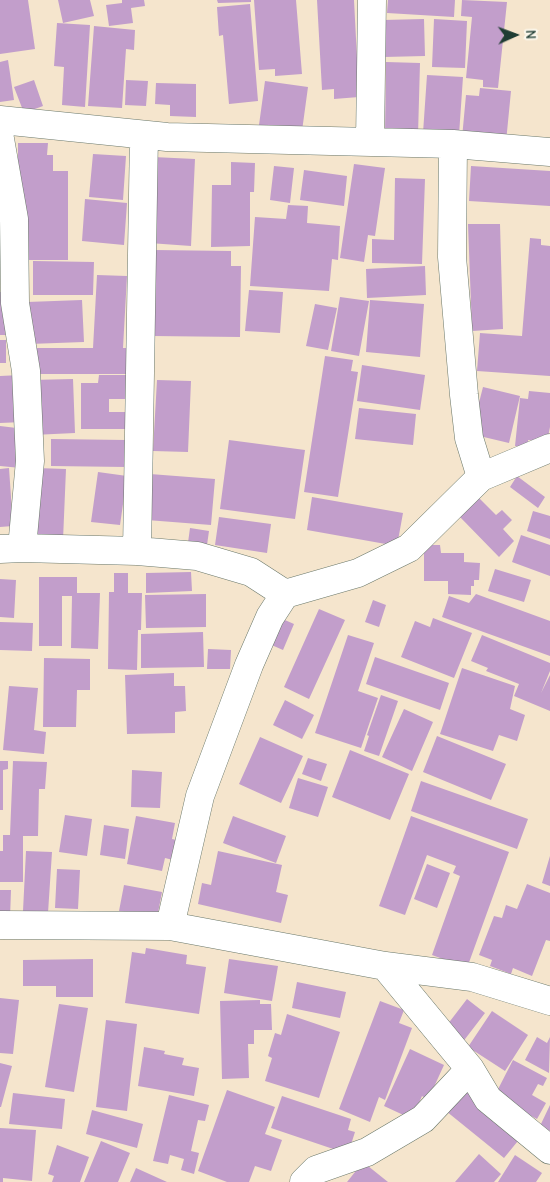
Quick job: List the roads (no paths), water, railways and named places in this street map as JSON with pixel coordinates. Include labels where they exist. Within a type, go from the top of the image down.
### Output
[{"type":"street","points":[[370,142],[372,0]]},
{"type":"street","points":[[0,120],[167,138],[453,144],[550,152]]},
{"type":"street","points":[[137,551],[144,135]]},
{"type":"street","points":[[0,139],[14,220],[15,303],[26,371],[30,461],[11,549],[137,551],[197,556],[251,572],[285,594]]},
{"type":"street","points":[[453,144],[452,257],[462,376],[469,438],[481,477]]},
{"type":"street","points":[[170,926],[200,796],[249,665],[270,618],[285,594],[358,573],[408,548],[481,477],[550,448]]},
{"type":"street","points":[[0,926],[170,926],[386,966],[472,977],[550,1001]]},
{"type":"street","points":[[386,966],[470,1069],[488,1099],[550,1150]]},
{"type":"street","points":[[304,1182],[316,1170],[367,1152],[423,1118],[470,1069]]}]
